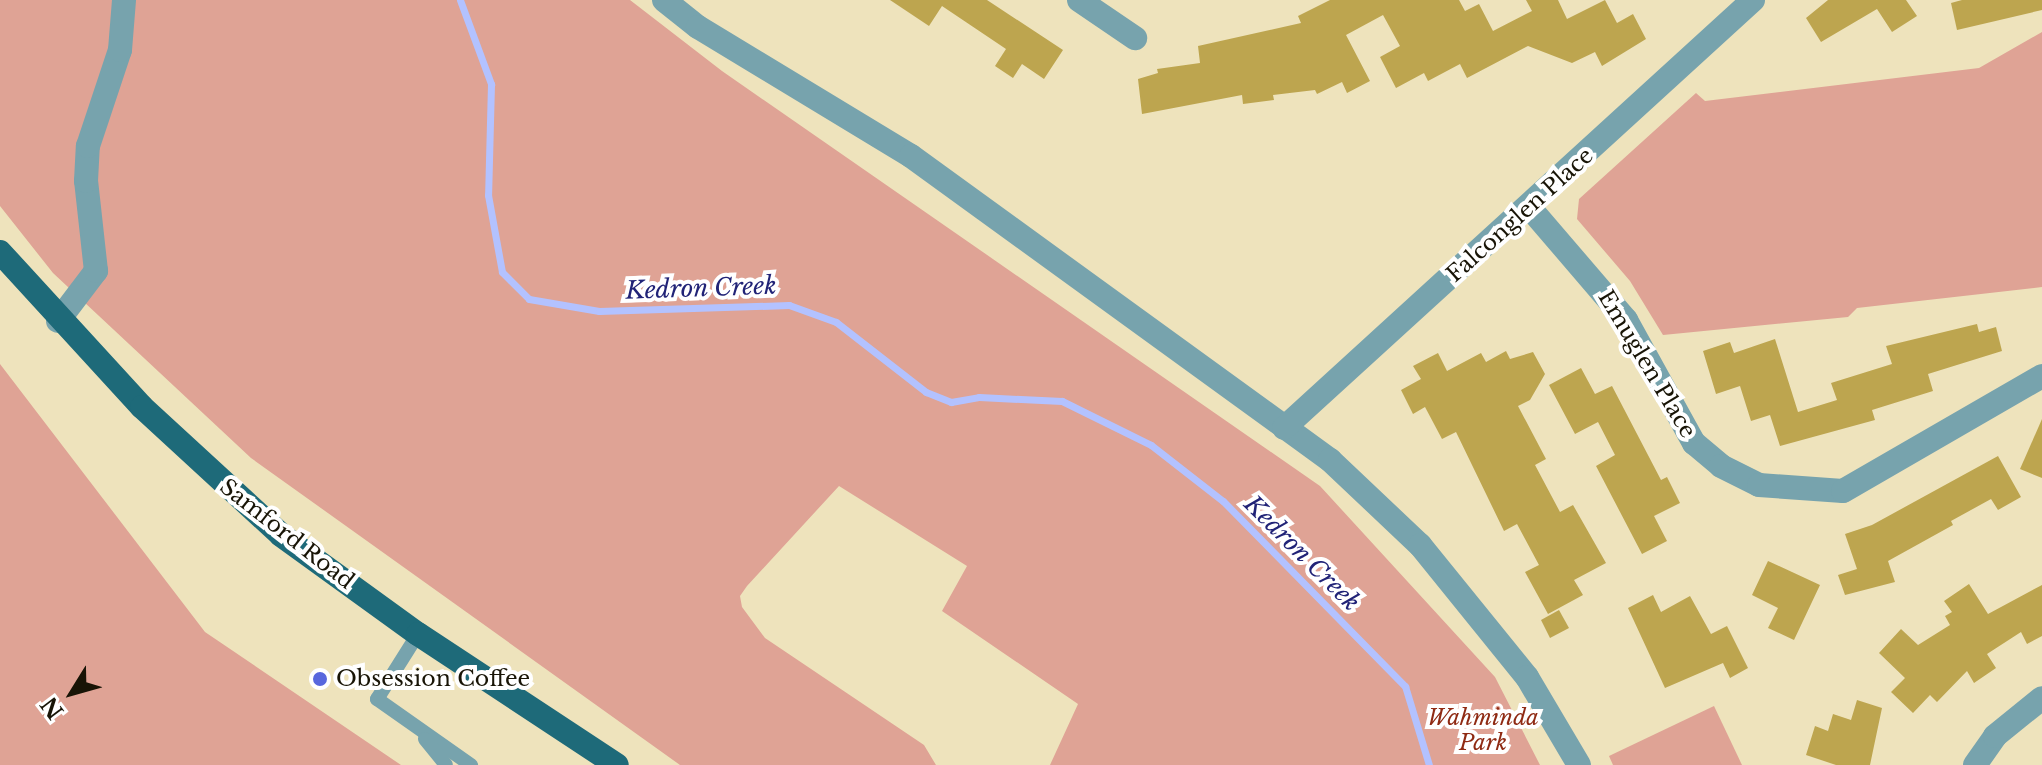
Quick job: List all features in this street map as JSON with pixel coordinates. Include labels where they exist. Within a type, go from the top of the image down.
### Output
[{"type":"main road","name":"Samford Road","points":[[0,252],[58,321],[235,495],[418,634],[617,765]]},
{"type":"street","points":[[58,321],[96,271],[86,181],[88,146],[120,50],[124,0]]},
{"type":"street","points":[[664,0],[698,27],[911,156],[1330,460],[1420,545],[1527,677],[1579,765]]},
{"type":"street","points":[[1079,0],[1135,38]]},
{"type":"street","name":"Falconglen Place","points":[[1284,428],[1530,208],[1753,0]]},
{"type":"street","name":"Emuglen Place","points":[[1530,208],[1626,320],[1694,443],[1721,466],[1759,485],[1843,491],[2042,376]]},
{"type":"street","points":[[1975,765],[1995,736],[2042,698]]},
{"type":"lane","points":[[418,634],[377,699],[471,765]]},
{"type":"lane","points":[[415,726],[446,765]]},
{"type":"green space","name":"Wahminda Park","points":[[0,0],[630,0],[722,71],[1320,486],[1495,677],[1540,765],[1050,765],[1078,704],[942,611],[967,566],[839,486],[747,586],[740,596],[742,607],[765,638],[924,745],[936,765],[680,765],[251,458],[53,273],[0,206]]},
{"type":"green space","points":[[2042,32],[2042,287],[1857,308],[1848,317],[1663,335],[1630,281],[1577,219],[1579,199],[1696,93],[1705,101],[1979,68]]},
{"type":"green space","points":[[0,364],[205,632],[401,765],[0,765]]},
{"type":"green space","points":[[1714,706],[1742,765],[1613,765],[1609,756]]},
{"type":"building","points":[[890,0],[987,0],[1063,50],[1044,79],[1022,64],[1013,78],[995,66],[1006,49],[942,6],[929,26]]},
{"type":"building","points":[[1330,0],[1459,0],[1465,11],[1479,4],[1493,31],[1532,11],[1526,0],[1558,0],[1567,19],[1605,0],[1617,23],[1633,14],[1646,39],[1602,66],[1595,52],[1572,63],[1528,46],[1467,78],[1460,64],[1428,81],[1424,73],[1396,88],[1380,57],[1400,46],[1383,15],[1346,35],[1370,81],[1347,93],[1342,82],[1317,94],[1315,90],[1273,95],[1274,100],[1243,104],[1242,95],[1142,114],[1138,79],[1158,73],[1157,69],[1200,63],[1198,46],[1301,23],[1298,16]]},
{"type":"building","points":[[1828,0],[1906,0],[1917,16],[1892,32],[1877,9],[1821,42],[1806,18]]},
{"type":"building","points":[[1962,0],[2042,0],[2042,10],[1957,30],[1951,3]]},
{"type":"building","points":[[1977,324],[1979,332],[1996,327],[2002,351],[1928,374],[1933,391],[1872,410],[1875,420],[1780,446],[1770,415],[1751,421],[1740,386],[1716,394],[1703,351],[1730,342],[1734,353],[1775,339],[1798,412],[1837,400],[1831,383],[1892,364],[1886,346]]},
{"type":"building","points":[[1506,351],[1510,359],[1533,352],[1545,374],[1530,400],[1518,406],[1546,459],[1535,465],[1560,512],[1573,505],[1606,563],[1574,580],[1583,595],[1548,614],[1525,572],[1539,565],[1517,524],[1504,531],[1456,432],[1442,439],[1425,407],[1413,414],[1401,390],[1421,379],[1413,366],[1438,353],[1447,371],[1481,353],[1486,362]]},
{"type":"building","points":[[1581,368],[1595,394],[1612,386],[1661,480],[1667,477],[1680,503],[1654,516],[1667,541],[1642,554],[1596,466],[1615,455],[1598,422],[1575,434],[1549,385]]},
{"type":"building","points":[[2042,419],[2042,478],[2020,469]]},
{"type":"building","points":[[1998,456],[2021,497],[1998,510],[1991,499],[1951,521],[1953,525],[1888,561],[1895,582],[1845,595],[1838,575],[1857,569],[1845,534],[1872,525]]},
{"type":"building","points":[[1768,561],[1820,585],[1794,640],[1768,628],[1778,608],[1752,595]]},
{"type":"building","points":[[1969,584],[1988,614],[2042,585],[2042,636],[2027,644],[2021,632],[1987,654],[1996,668],[1974,683],[1967,671],[1937,702],[1930,695],[1913,713],[1891,692],[1905,678],[1879,653],[1901,629],[1918,645],[1950,625],[1945,616],[1952,612],[1944,601]]},
{"type":"building","points":[[1653,595],[1661,612],[1690,596],[1711,634],[1727,626],[1748,668],[1730,678],[1723,663],[1665,688],[1628,608]]},
{"type":"building","points":[[1559,610],[1569,628],[1550,638],[1541,620]]},
{"type":"building","points":[[1857,700],[1882,708],[1870,765],[1836,765],[1806,755],[1815,726],[1828,731],[1833,714],[1851,720]]},
{"type":"waterway","name":"Kedron Creek","points":[[460,0],[491,84],[488,195],[502,272],[529,299],[599,311],[789,305],[836,322],[926,392],[951,402],[979,397],[1062,401],[1151,445],[1223,501],[1405,686],[1429,765]]},
{"type":"place","name":"Obsession Coffee","points":[[320,679]]}]
